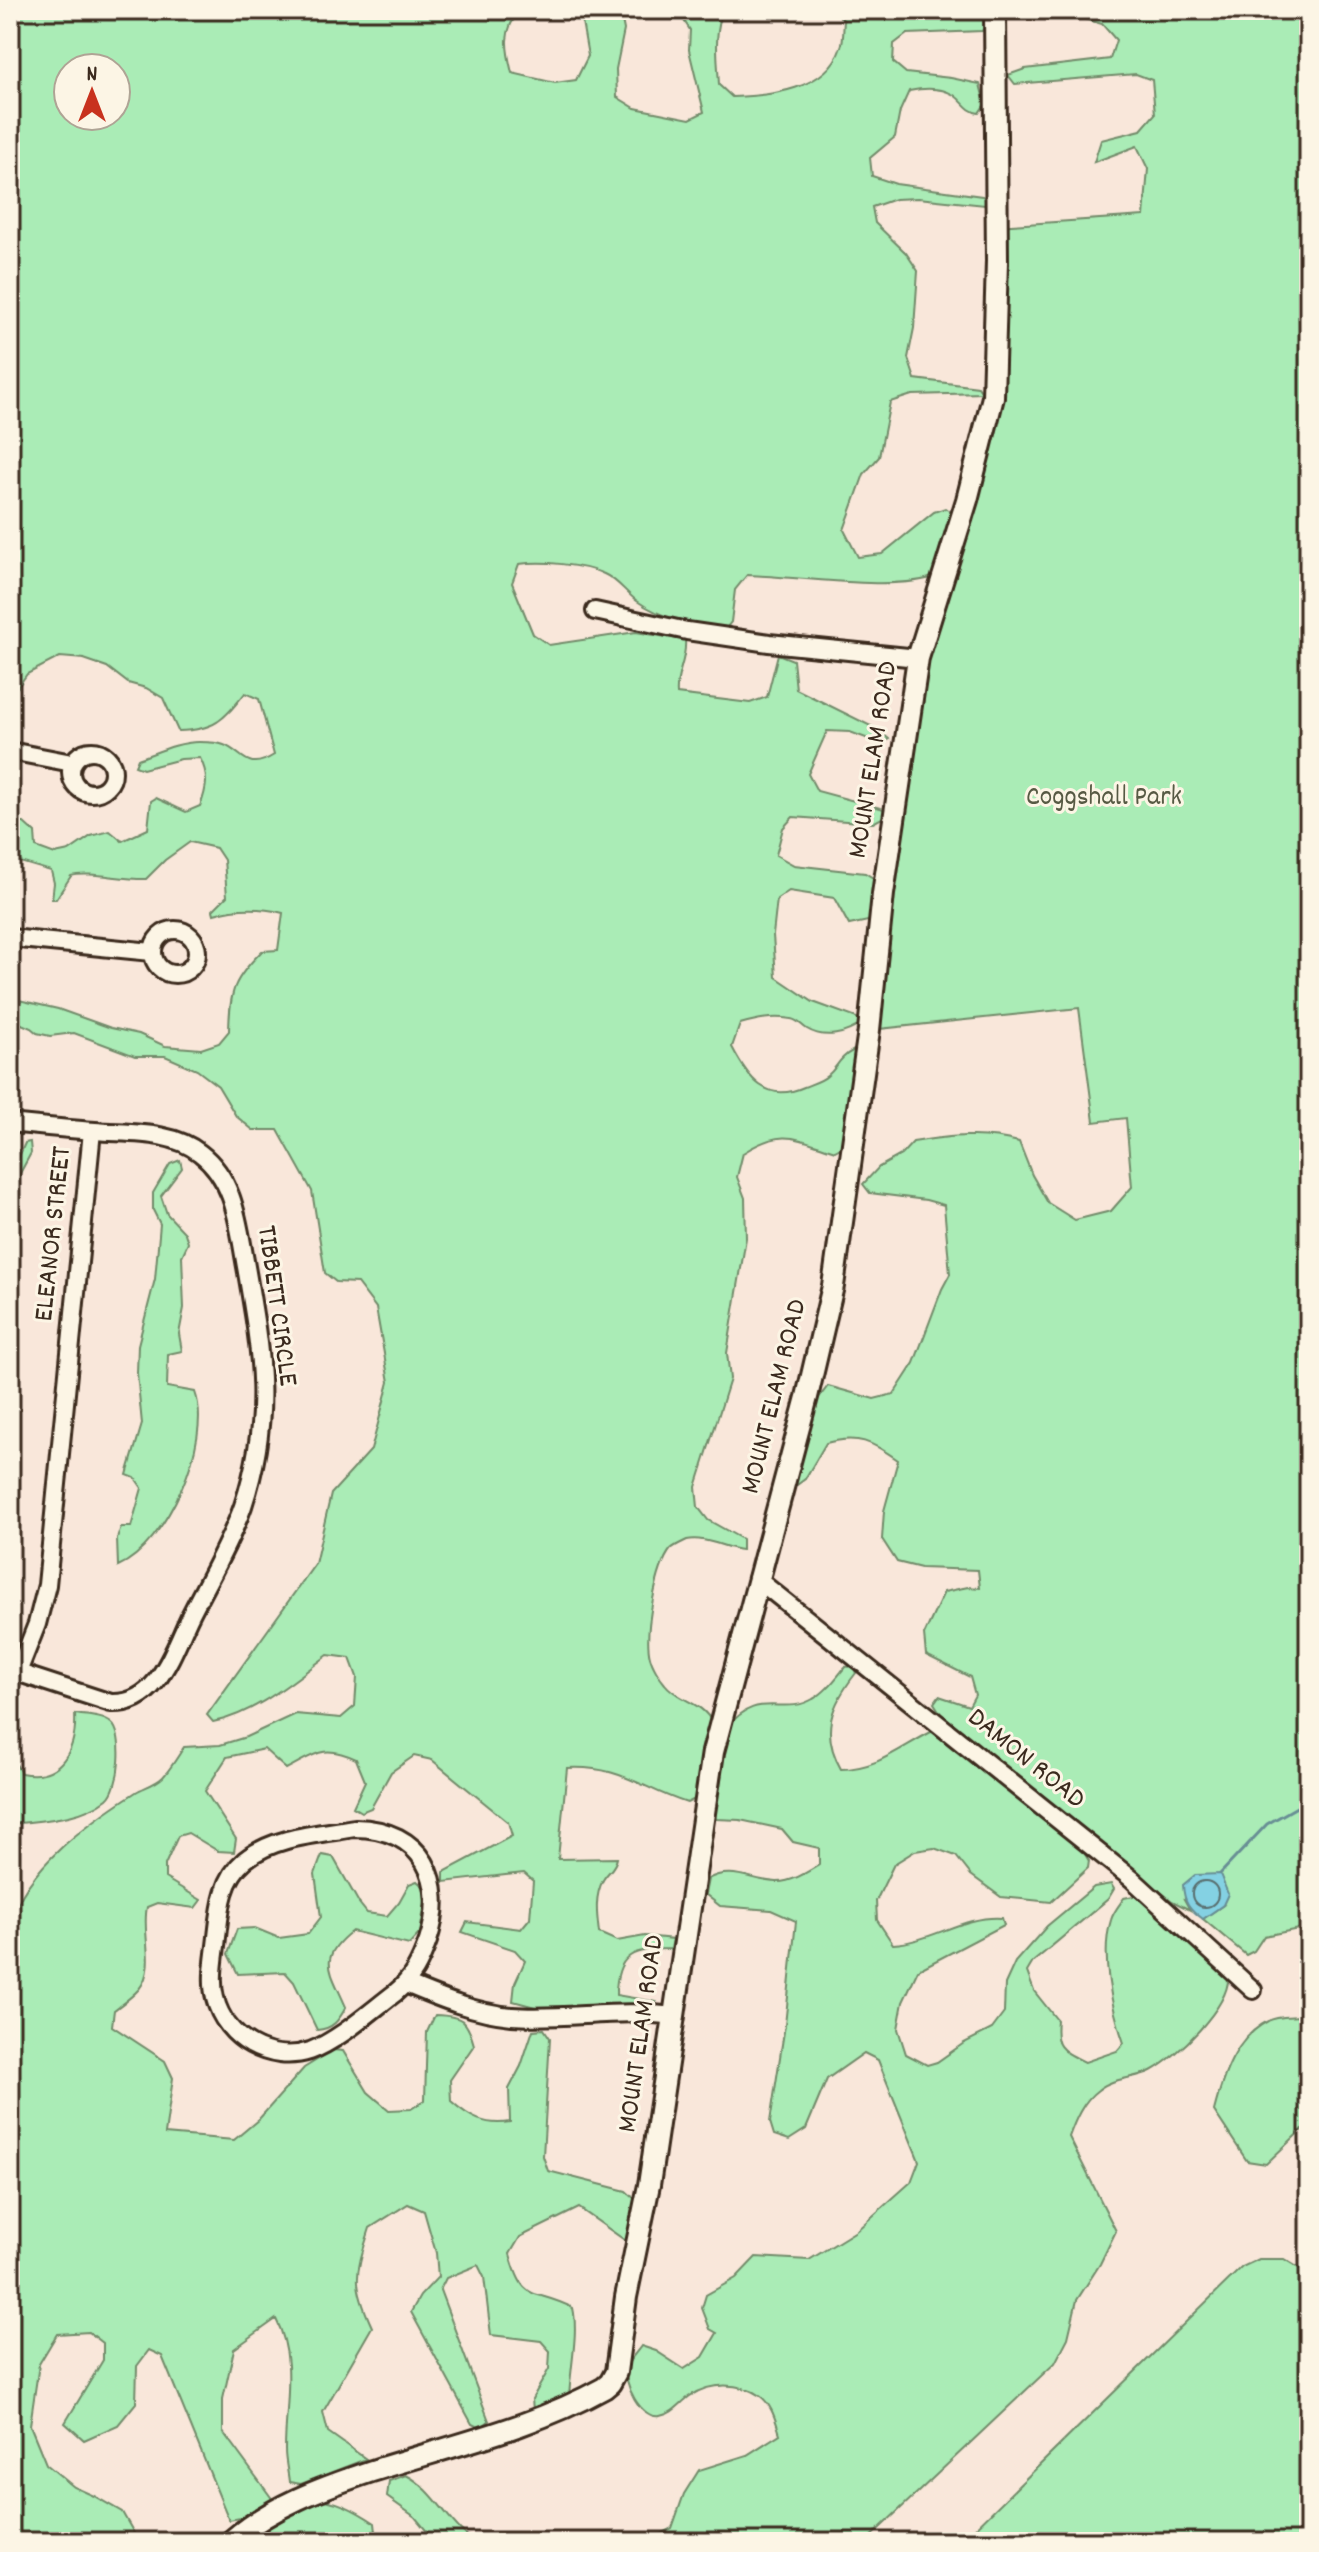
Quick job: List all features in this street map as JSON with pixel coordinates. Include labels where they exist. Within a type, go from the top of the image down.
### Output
[{"type":"main road","name":"MOUNT ELAM ROAD","points":[[230,2542],[257,2520],[301,2497],[526,2423],[573,2404],[610,2383],[617,2364],[626,2297],[649,2185],[713,1752],[807,1397],[833,1286],[869,1030],[883,894],[918,658],[967,500],[993,397],[997,277],[995,10]]},
{"type":"street","points":[[595,611],[687,631],[769,643],[918,658]]},
{"type":"street","points":[[10,751],[72,763]]},
{"type":"street","points":[[10,938],[152,952]]},
{"type":"street","name":"TIBBETT CIRCLE","points":[[10,1123],[174,1139],[198,1151],[218,1170],[232,1198],[261,1354],[263,1403],[256,1456],[242,1509],[167,1663],[151,1689],[125,1704],[111,1703],[14,1671]]},
{"type":"street","name":"ELEANOR STREET","points":[[14,1671],[37,1624],[47,1585],[92,1131]]},
{"type":"street","name":"DAMON ROAD","points":[[757,1579],[1132,1879],[1253,1990]]},
{"type":"street","points":[[368,1828],[405,1842],[430,1872],[436,1897],[434,1923],[419,1965],[406,1984],[330,2041],[310,2051],[277,2054],[246,2042],[223,2018],[213,1987],[220,1910],[233,1874],[241,1863],[263,1848],[342,1830],[368,1828]]},
{"type":"street","points":[[406,1984],[502,2015],[645,2013],[673,2016]]},
{"type":"green space","points":[[10,10],[520,10],[510,25],[507,40],[512,73],[555,83],[576,80],[588,56],[580,10],[620,10],[624,30],[616,69],[617,97],[635,108],[690,119],[704,112],[689,50],[690,30],[681,16],[654,10],[724,10],[717,37],[719,85],[732,97],[796,88],[823,73],[834,61],[843,41],[844,21],[835,10],[986,10],[987,22],[982,31],[907,34],[894,44],[893,62],[906,73],[980,84],[985,104],[979,113],[943,91],[909,91],[900,111],[895,137],[870,158],[872,176],[896,184],[982,196],[989,200],[985,205],[918,198],[895,199],[872,207],[875,223],[906,253],[918,271],[914,328],[908,358],[915,379],[978,387],[982,393],[912,395],[890,402],[879,457],[864,474],[844,530],[858,557],[882,554],[934,512],[945,508],[956,516],[938,575],[899,583],[873,583],[747,575],[735,590],[731,622],[723,632],[690,625],[656,612],[637,601],[609,577],[585,568],[550,563],[519,564],[512,583],[533,634],[549,645],[636,632],[685,640],[677,694],[750,703],[767,697],[778,654],[793,660],[796,689],[875,728],[889,739],[882,744],[850,732],[827,731],[808,774],[817,791],[884,809],[884,817],[873,823],[793,817],[783,828],[776,855],[794,865],[865,873],[878,881],[873,920],[849,925],[834,898],[789,891],[777,899],[773,935],[776,977],[813,1002],[857,1018],[862,1023],[843,1033],[828,1035],[807,1029],[791,1019],[759,1019],[740,1024],[732,1047],[752,1078],[769,1090],[779,1092],[819,1081],[848,1053],[854,1050],[857,1054],[842,1147],[835,1151],[799,1139],[768,1140],[743,1153],[737,1177],[745,1198],[746,1238],[727,1353],[730,1379],[696,1487],[698,1507],[708,1520],[742,1539],[742,1550],[694,1539],[671,1549],[656,1585],[650,1617],[650,1657],[660,1678],[670,1690],[702,1710],[712,1722],[695,1799],[687,1803],[602,1770],[567,1768],[558,1859],[617,1858],[598,1893],[599,1933],[617,1941],[645,1936],[673,1939],[671,1949],[637,1952],[619,1970],[616,1995],[656,2002],[650,2008],[535,2007],[513,2001],[515,1983],[525,1961],[515,1950],[462,1932],[467,1922],[521,1929],[530,1918],[533,1881],[524,1873],[444,1882],[444,1872],[512,1836],[508,1822],[432,1760],[414,1756],[391,1772],[371,1808],[361,1812],[353,1807],[365,1781],[356,1759],[327,1751],[286,1769],[264,1749],[227,1757],[205,1791],[236,1839],[234,1852],[218,1851],[188,1833],[178,1836],[165,1865],[165,1878],[201,1900],[195,1908],[157,1903],[147,1907],[147,1971],[139,1989],[114,2010],[112,2026],[165,2061],[173,2078],[165,2134],[234,2140],[259,2119],[304,2068],[333,2050],[343,2051],[368,2092],[389,2110],[411,2109],[425,2100],[427,2032],[435,2015],[452,2016],[466,2024],[474,2045],[450,2080],[451,2101],[478,2119],[493,2123],[510,2122],[509,2089],[521,2066],[533,2030],[544,2029],[550,2038],[543,2156],[548,2171],[626,2191],[636,2200],[626,2241],[579,2208],[520,2237],[510,2254],[520,2281],[526,2288],[573,2308],[575,2318],[569,2402],[533,2410],[532,2399],[549,2369],[550,2351],[541,2341],[491,2335],[484,2277],[478,2265],[446,2278],[440,2290],[489,2421],[480,2428],[472,2424],[411,2312],[420,2296],[438,2277],[436,2253],[424,2211],[408,2204],[370,2228],[361,2256],[358,2288],[372,2327],[323,2412],[328,2432],[366,2459],[301,2484],[289,2482],[285,2450],[288,2367],[276,2319],[234,2349],[223,2399],[223,2432],[273,2500],[247,2517],[229,2520],[162,2356],[149,2350],[137,2366],[136,2403],[118,2425],[84,2440],[65,2423],[103,2360],[103,2343],[89,2332],[57,2334],[39,2364],[30,2425],[46,2464],[74,2487],[122,2512],[139,2542],[10,2542],[10,1923],[30,1883],[61,1848],[118,1804],[154,1784],[169,1770],[184,1747],[220,1745],[246,1737],[295,1714],[341,1718],[355,1706],[357,1677],[350,1658],[328,1655],[274,1695],[244,1712],[213,1722],[207,1715],[315,1564],[331,1494],[371,1450],[389,1382],[376,1308],[357,1283],[336,1282],[325,1273],[312,1191],[278,1130],[253,1130],[236,1116],[218,1086],[197,1070],[165,1056],[135,1056],[74,1033],[50,1036],[37,1033],[10,1019],[10,998],[139,1034],[165,1046],[201,1049],[219,1043],[229,1031],[230,1005],[235,986],[262,951],[278,950],[283,913],[248,909],[214,914],[213,910],[227,896],[224,860],[216,848],[190,842],[146,879],[87,874],[71,876],[56,899],[52,899],[54,883],[51,871],[10,859],[10,823],[24,823],[35,833],[36,847],[55,854],[69,851],[91,836],[110,831],[122,841],[148,829],[151,801],[156,798],[186,812],[200,806],[206,782],[200,758],[181,759],[143,769],[135,766],[138,759],[191,742],[202,742],[224,745],[251,762],[265,760],[274,755],[259,699],[245,693],[217,722],[201,729],[178,731],[163,698],[146,688],[128,683],[107,667],[84,659],[60,657],[27,674],[10,698]]},
{"type":"green space","name":"Coggshall Park","points":[[1005,10],[1309,10],[1309,1927],[1264,1936],[1254,1951],[1246,1955],[1203,1919],[1223,1905],[1184,1899],[1190,1910],[1172,1901],[941,1714],[934,1703],[939,1696],[969,1706],[975,1695],[970,1677],[926,1655],[924,1635],[944,1592],[980,1588],[978,1570],[921,1568],[897,1562],[882,1539],[884,1511],[898,1460],[864,1441],[837,1440],[826,1443],[805,1479],[797,1485],[794,1477],[815,1403],[828,1386],[874,1399],[894,1394],[914,1363],[950,1274],[944,1205],[870,1193],[863,1184],[879,1167],[901,1155],[913,1142],[953,1137],[992,1137],[1019,1142],[1032,1175],[1048,1203],[1075,1220],[1111,1211],[1132,1187],[1126,1118],[1094,1122],[1079,1008],[869,1030],[918,658],[993,397],[996,226],[1144,216],[1148,169],[1137,146],[1094,162],[1101,140],[1141,130],[1155,114],[1152,80],[1136,74],[1015,84],[1008,75],[1025,69],[1110,59],[1116,40],[1102,24],[1067,14],[1006,17]]},
{"type":"green space","points":[[30,1142],[31,1153],[18,1177],[10,1336],[10,1177],[25,1143]]},
{"type":"green space","points":[[180,1160],[182,1168],[161,1196],[167,1214],[185,1233],[188,1243],[182,1256],[184,1308],[179,1334],[182,1351],[168,1354],[167,1387],[195,1392],[199,1412],[197,1437],[181,1490],[168,1515],[136,1555],[118,1566],[117,1539],[121,1527],[131,1527],[142,1488],[135,1478],[127,1475],[142,1424],[137,1373],[138,1345],[155,1279],[160,1224],[153,1210],[153,1193],[170,1164]]},
{"type":"green space","points":[[853,1666],[856,1673],[840,1696],[831,1719],[831,1743],[841,1769],[877,1761],[933,1731],[1083,1851],[1089,1861],[1088,1868],[1051,1902],[1001,1897],[971,1875],[956,1856],[934,1848],[915,1851],[894,1864],[876,1901],[877,1920],[893,1944],[921,1939],[988,1918],[1002,1918],[1004,1925],[918,1970],[903,2002],[898,2029],[906,2054],[927,2065],[992,2029],[1004,2013],[1005,1984],[1015,1962],[1047,1926],[1094,1887],[1111,1884],[1114,1889],[1108,1899],[1033,1962],[1027,1972],[1034,1991],[1057,2020],[1058,2042],[1065,2051],[1085,2062],[1117,2051],[1124,2043],[1112,1998],[1107,1949],[1112,1917],[1124,1898],[1138,1895],[1228,1976],[1227,1988],[1212,2015],[1174,2055],[1151,2071],[1104,2086],[1093,2094],[1077,2118],[1069,2137],[1116,2231],[1077,2300],[1068,2338],[1055,2363],[865,2542],[645,2542],[672,2528],[684,2494],[699,2470],[747,2455],[780,2434],[764,2399],[752,2391],[734,2386],[716,2386],[698,2391],[673,2411],[653,2416],[640,2406],[630,2390],[626,2373],[631,2359],[641,2346],[656,2351],[684,2369],[703,2357],[717,2333],[710,2329],[702,2308],[706,2295],[736,2278],[756,2257],[809,2260],[856,2231],[911,2182],[919,2161],[878,2060],[864,2053],[827,2079],[806,2129],[789,2140],[774,2135],[770,2122],[785,2025],[796,1921],[771,1910],[720,1906],[705,1894],[708,1879],[717,1875],[733,1874],[783,1882],[819,1865],[819,1848],[793,1842],[782,1829],[740,1820],[716,1819],[712,1811],[727,1728],[738,1716],[759,1706],[802,1704],[826,1689],[845,1667]]},
{"type":"green space","points":[[75,1714],[104,1719],[115,1729],[119,1761],[111,1793],[96,1806],[73,1815],[10,1824],[10,1754],[21,1773],[47,1772],[56,1767],[64,1760],[73,1739]]},
{"type":"green space","points":[[322,1855],[333,1857],[367,1913],[387,1916],[409,1884],[417,1881],[427,1890],[420,1933],[409,1945],[352,1931],[341,1941],[330,1958],[330,1966],[346,2007],[335,2023],[317,2030],[294,1982],[285,1972],[238,1974],[228,1954],[237,1929],[255,1928],[279,1938],[308,1934],[321,1917],[315,1874]]},
{"type":"green space","points":[[1275,2018],[1309,2018],[1309,2123],[1266,2164],[1247,2161],[1214,2111],[1222,2085],[1232,2059],[1257,2028]]},
{"type":"green space","points":[[1259,2259],[1284,2259],[1309,2274],[1309,2542],[961,2542],[1242,2267]]},
{"type":"green space","points":[[406,2475],[427,2490],[460,2529],[478,2542],[426,2542],[430,2535],[415,2517],[387,2497],[389,2481]]},
{"type":"green space","points":[[312,2499],[337,2503],[353,2510],[375,2523],[376,2532],[348,2542],[248,2542],[275,2517]]},
{"type":"water","points":[[1220,1874],[1228,1894],[1223,1905],[1203,1919],[1188,1905],[1183,1885],[1195,1875]]},
{"type":"waterway","points":[[1220,1874],[1267,1824],[1309,1800]]}]
